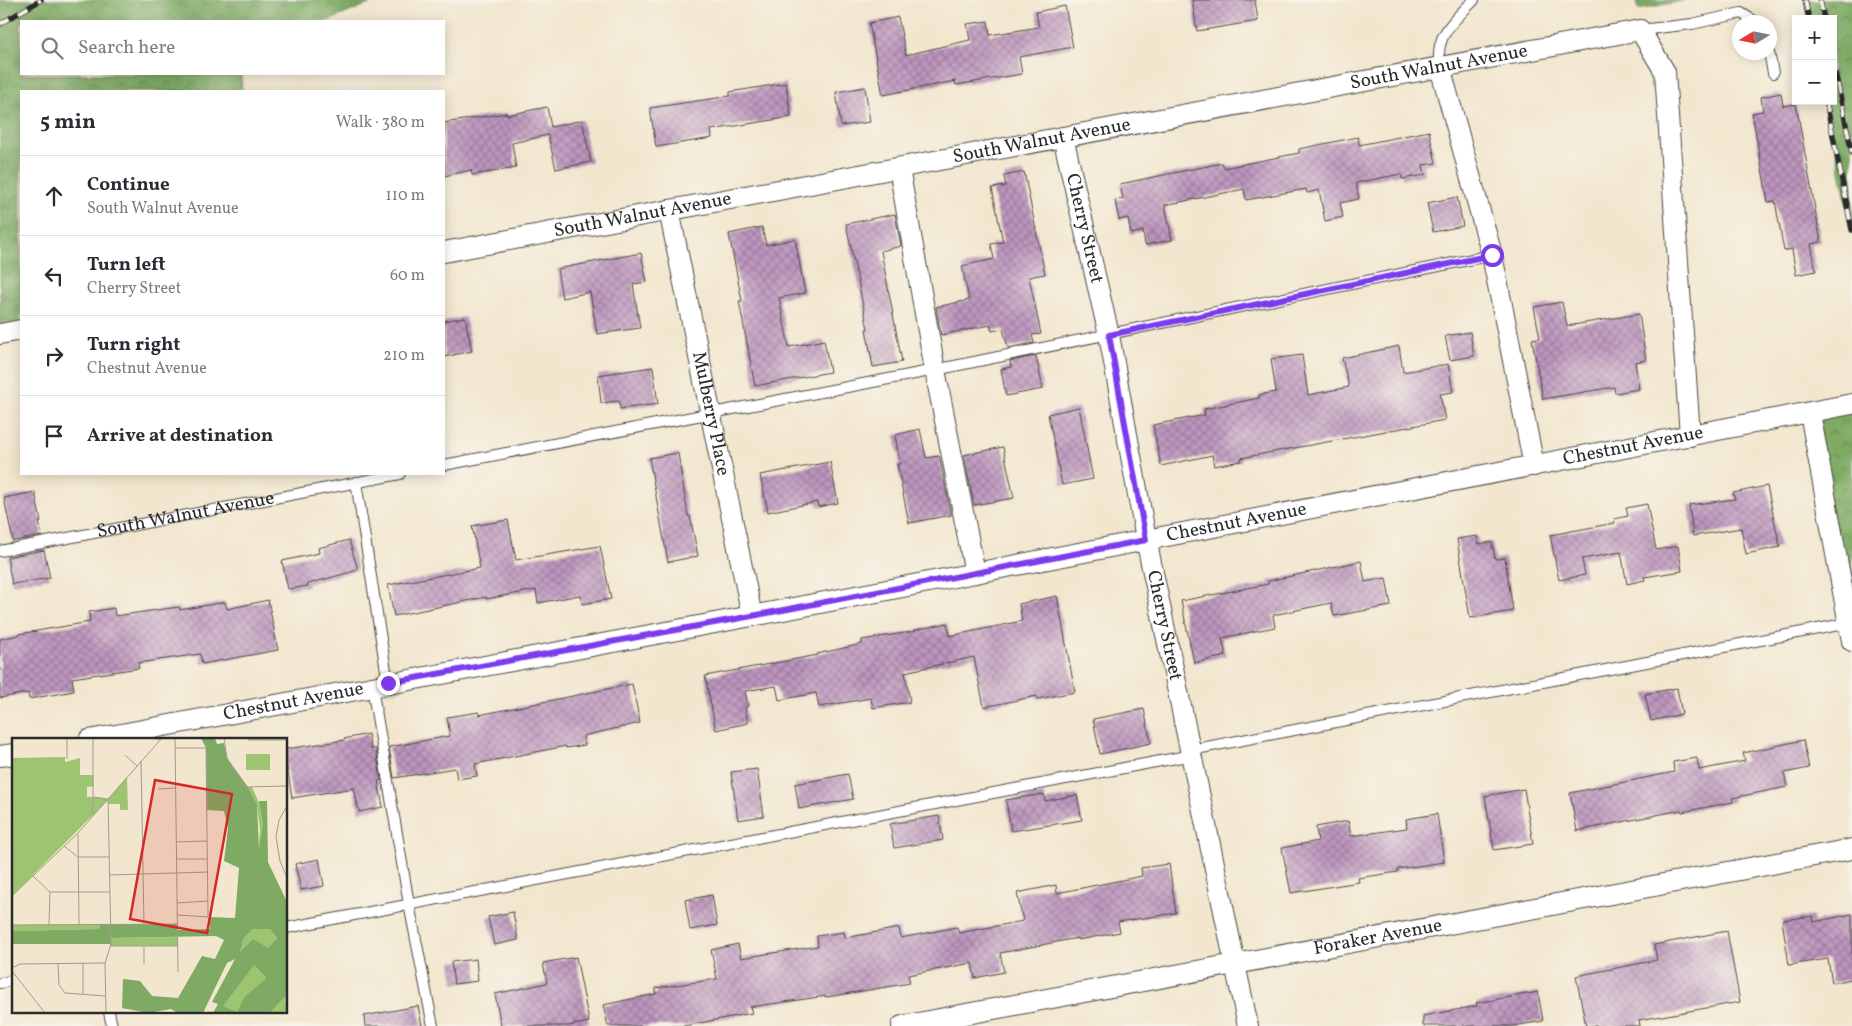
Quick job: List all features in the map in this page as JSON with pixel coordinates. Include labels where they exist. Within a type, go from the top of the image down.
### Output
[{"type":"street","name":"South Walnut Avenue","points":[[445,252],[1640,30]]},
{"type":"street","points":[[1640,30],[1665,72],[1690,436]]},
{"type":"street","points":[[1440,67],[1492,255],[1534,466]]},
{"type":"street","name":"Cherry Street","points":[[1063,137],[1109,335],[1146,540],[1248,1026]]},
{"type":"street","points":[[899,168],[935,370],[975,573]]},
{"type":"street","name":"Mulberry Place","points":[[669,210],[752,616]]},
{"type":"street","points":[[0,334],[20,330]]},
{"type":"street","name":"Chestnut Avenue","points":[[100,738],[752,616],[1851,405]]},
{"type":"street","points":[[1810,413],[1850,632]]},
{"type":"street","name":"Foraker Avenue","points":[[902,1026],[1852,848]]},
{"type":"lane","points":[[1440,67],[1437,54],[1441,38],[1474,0]]},
{"type":"lane","points":[[1732,15],[1741,13],[1744,15]]},
{"type":"lane","points":[[1640,30],[1692,24],[1732,15]]},
{"type":"lane","points":[[1770,60],[1772,73]]},
{"type":"lane","points":[[445,465],[935,370],[1492,255]]},
{"type":"lane","name":"South Walnut Avenue","points":[[0,551],[394,475]]},
{"type":"lane","points":[[356,482],[409,904],[433,1026]]},
{"type":"lane","points":[[288,928],[1192,752],[1850,632]]},
{"type":"green space","points":[[0,0],[378,0],[330,20],[20,20],[20,75],[241,75],[242,90],[20,90],[20,330],[0,334]]},
{"type":"green space","points":[[1637,0],[1686,0],[1638,10]]},
{"type":"green space","points":[[1805,0],[1852,0],[1852,230],[1827,105],[1837,105],[1837,15],[1808,15]]},
{"type":"green space","points":[[1852,404],[1852,641],[1810,413]]},
{"type":"building","points":[[1192,0],[1255,0],[1258,21],[1197,31]]},
{"type":"building","points":[[1065,6],[1073,47],[1019,57],[1022,74],[956,85],[955,81],[883,95],[869,23],[898,17],[906,55],[970,40],[967,24],[988,21],[990,35],[1039,27],[1036,12]]},
{"type":"building","points":[[786,83],[791,117],[711,130],[712,138],[656,147],[650,108],[730,96],[730,92]]},
{"type":"building","points":[[865,87],[870,122],[841,126],[836,92]]},
{"type":"building","points":[[1781,93],[1783,106],[1796,105],[1821,242],[1811,244],[1816,271],[1796,275],[1792,249],[1784,251],[1775,201],[1768,202],[1752,113],[1763,111],[1761,97]]},
{"type":"building","points":[[547,107],[551,127],[582,120],[591,162],[556,169],[548,135],[512,143],[516,168],[472,175],[471,170],[445,176],[445,123],[507,113],[507,115]]},
{"type":"building","points":[[1429,131],[1436,163],[1423,165],[1425,175],[1402,179],[1401,174],[1356,183],[1359,199],[1340,203],[1343,217],[1325,221],[1319,190],[1307,193],[1306,189],[1246,200],[1244,189],[1165,205],[1172,240],[1145,245],[1143,231],[1131,234],[1128,218],[1119,220],[1115,200],[1123,199],[1120,184],[1222,163],[1224,168],[1299,153],[1299,149],[1358,137],[1359,145]]},
{"type":"building","points":[[1024,172],[1045,274],[1029,277],[1041,334],[1032,335],[1034,343],[1008,348],[1003,329],[992,331],[990,325],[941,335],[936,307],[969,300],[962,266],[994,259],[991,244],[1003,242],[992,188],[1006,186],[1004,176]]},
{"type":"building","points":[[1457,197],[1463,226],[1433,232],[1427,203]]},
{"type":"building","points":[[895,214],[901,246],[881,251],[902,362],[873,367],[866,329],[868,329],[846,224]]},
{"type":"building","points":[[762,227],[766,245],[795,239],[805,293],[779,298],[789,347],[824,340],[830,372],[755,386],[739,301],[742,301],[729,234]]},
{"type":"building","points":[[641,253],[647,282],[633,284],[640,328],[597,334],[590,292],[562,298],[557,269]]},
{"type":"building","points":[[1562,302],[1567,326],[1639,314],[1646,360],[1635,362],[1639,389],[1615,393],[1614,387],[1543,399],[1532,339],[1540,338],[1534,307]]},
{"type":"building","points":[[465,317],[472,351],[445,357],[445,321]]},
{"type":"building","points":[[1470,332],[1474,356],[1450,360],[1445,336]]},
{"type":"building","points":[[1399,346],[1403,372],[1448,364],[1453,392],[1440,394],[1445,420],[1241,458],[1241,461],[1214,466],[1212,455],[1161,466],[1153,425],[1205,415],[1204,409],[1259,398],[1259,395],[1276,392],[1271,359],[1302,355],[1308,395],[1349,387],[1342,358]]},
{"type":"building","points":[[1036,356],[1043,389],[1006,396],[1001,369],[1011,367],[1010,361]]},
{"type":"building","points":[[653,367],[658,404],[620,409],[619,401],[601,403],[598,375]]},
{"type":"building","points":[[1079,407],[1093,479],[1062,485],[1048,414]]},
{"type":"building","points":[[920,429],[926,458],[939,456],[951,515],[909,523],[897,464],[900,464],[895,435]]},
{"type":"building","points":[[1003,447],[1014,498],[974,505],[964,455]]},
{"type":"building","points":[[678,453],[688,516],[690,516],[698,556],[668,562],[649,458]]},
{"type":"building","points":[[830,462],[838,503],[818,507],[817,502],[768,512],[760,475]]},
{"type":"building","points":[[1767,486],[1780,547],[1746,554],[1741,528],[1693,536],[1689,505],[1735,499],[1733,493]]},
{"type":"building","points":[[35,492],[42,536],[13,541],[4,498]]},
{"type":"building","points":[[1647,504],[1656,550],[1678,546],[1682,571],[1644,577],[1645,580],[1627,584],[1621,552],[1582,559],[1585,575],[1559,580],[1550,535],[1615,523],[1614,519],[1628,516],[1626,508]]},
{"type":"building","points":[[508,520],[516,560],[600,546],[611,599],[582,604],[580,595],[538,603],[536,590],[486,599],[486,597],[394,616],[388,585],[480,568],[472,526]]},
{"type":"building","points":[[1477,536],[1479,544],[1492,542],[1495,559],[1505,558],[1513,611],[1470,618],[1457,539]]},
{"type":"building","points":[[349,540],[358,570],[308,584],[308,586],[288,589],[282,561],[319,553],[318,548]]},
{"type":"building","points":[[44,550],[50,578],[12,584],[7,557]]},
{"type":"building","points":[[1361,561],[1365,582],[1386,578],[1391,606],[1334,616],[1331,603],[1273,615],[1275,627],[1222,638],[1226,656],[1194,663],[1181,601],[1268,584],[1268,581]]},
{"type":"building","points":[[1057,596],[1075,692],[1037,699],[1037,696],[984,707],[974,657],[905,672],[910,702],[873,708],[871,698],[819,707],[816,693],[779,700],[776,686],[745,691],[748,723],[716,730],[705,676],[818,655],[862,644],[862,640],[916,631],[947,623],[950,636],[1022,621],[1019,604]]},
{"type":"building","points":[[268,600],[278,650],[202,664],[200,654],[138,663],[139,668],[72,678],[74,691],[29,699],[28,693],[0,698],[0,639],[90,622],[89,612],[114,608],[115,616],[179,607],[180,610],[225,602],[227,609]]},
{"type":"building","points":[[632,684],[640,723],[583,736],[585,745],[566,748],[566,746],[475,764],[477,776],[457,779],[455,768],[394,778],[389,747],[450,736],[447,717],[479,712],[479,715]]},
{"type":"building","points":[[1677,688],[1682,714],[1651,721],[1645,694]]},
{"type":"building","points":[[1144,709],[1151,743],[1100,754],[1093,719]]},
{"type":"building","points":[[368,734],[371,749],[376,749],[381,780],[378,781],[383,807],[359,812],[354,788],[292,798],[288,773],[288,749]]},
{"type":"building","points":[[1803,740],[1809,768],[1784,773],[1787,787],[1732,798],[1733,802],[1682,812],[1681,810],[1577,831],[1570,793],[1674,772],[1673,762],[1697,758],[1699,770],[1745,761],[1743,753]]},
{"type":"building","points":[[757,769],[764,816],[738,820],[731,772]]},
{"type":"building","points":[[848,774],[853,799],[799,809],[795,784]]},
{"type":"building","points":[[1524,789],[1533,844],[1494,850],[1485,796]]},
{"type":"building","points":[[1044,794],[1045,801],[1077,795],[1082,820],[1011,831],[1006,800]]},
{"type":"building","points":[[1437,814],[1444,862],[1398,869],[1398,872],[1358,878],[1359,882],[1291,893],[1282,848],[1318,841],[1316,827],[1348,821],[1351,836],[1407,828],[1406,819]]},
{"type":"building","points":[[939,816],[943,840],[894,848],[890,824]]},
{"type":"building","points":[[319,859],[324,886],[301,890],[295,864]]},
{"type":"building","points":[[1169,864],[1176,913],[1118,922],[1120,932],[1078,940],[1077,938],[1000,953],[1004,972],[975,978],[972,963],[908,975],[910,983],[827,997],[750,1007],[752,1013],[684,1026],[608,1026],[603,1005],[656,994],[656,988],[717,979],[711,950],[738,944],[741,958],[818,946],[817,936],[844,932],[845,938],[899,928],[901,938],[957,927],[959,933],[1023,921],[1017,893],[1056,885],[1057,893],[1142,876],[1141,868]]},
{"type":"building","points":[[712,895],[717,925],[690,930],[685,900]]},
{"type":"building","points":[[513,912],[518,940],[494,945],[488,917]]},
{"type":"building","points":[[1852,914],[1852,979],[1832,983],[1828,959],[1789,965],[1782,920],[1813,916],[1814,922]]},
{"type":"building","points":[[1727,931],[1740,1002],[1639,1020],[1640,1026],[1586,1026],[1576,976],[1657,960],[1654,945]]},
{"type":"building","points":[[576,957],[589,1022],[568,1026],[501,1026],[495,994],[547,983],[543,963]]},
{"type":"building","points":[[476,959],[478,981],[454,984],[451,962]]},
{"type":"building","points":[[1538,992],[1543,1021],[1513,1026],[1423,1026],[1423,1016],[1477,1006],[1476,1003]]},
{"type":"building","points":[[418,1006],[422,1026],[365,1026],[364,1016]]},
{"type":"railway","points":[[0,24],[41,0]]},
{"type":"railway","points":[[1805,0],[1808,15]]},
{"type":"railway","points":[[1820,0],[1823,15]]},
{"type":"railway","points":[[1837,81],[1852,153]]},
{"type":"railway","points":[[1827,105],[1852,230]]},
{"type":"route","points":[[388,683],[752,616],[1146,540],[1109,335],[1492,255]]}]
